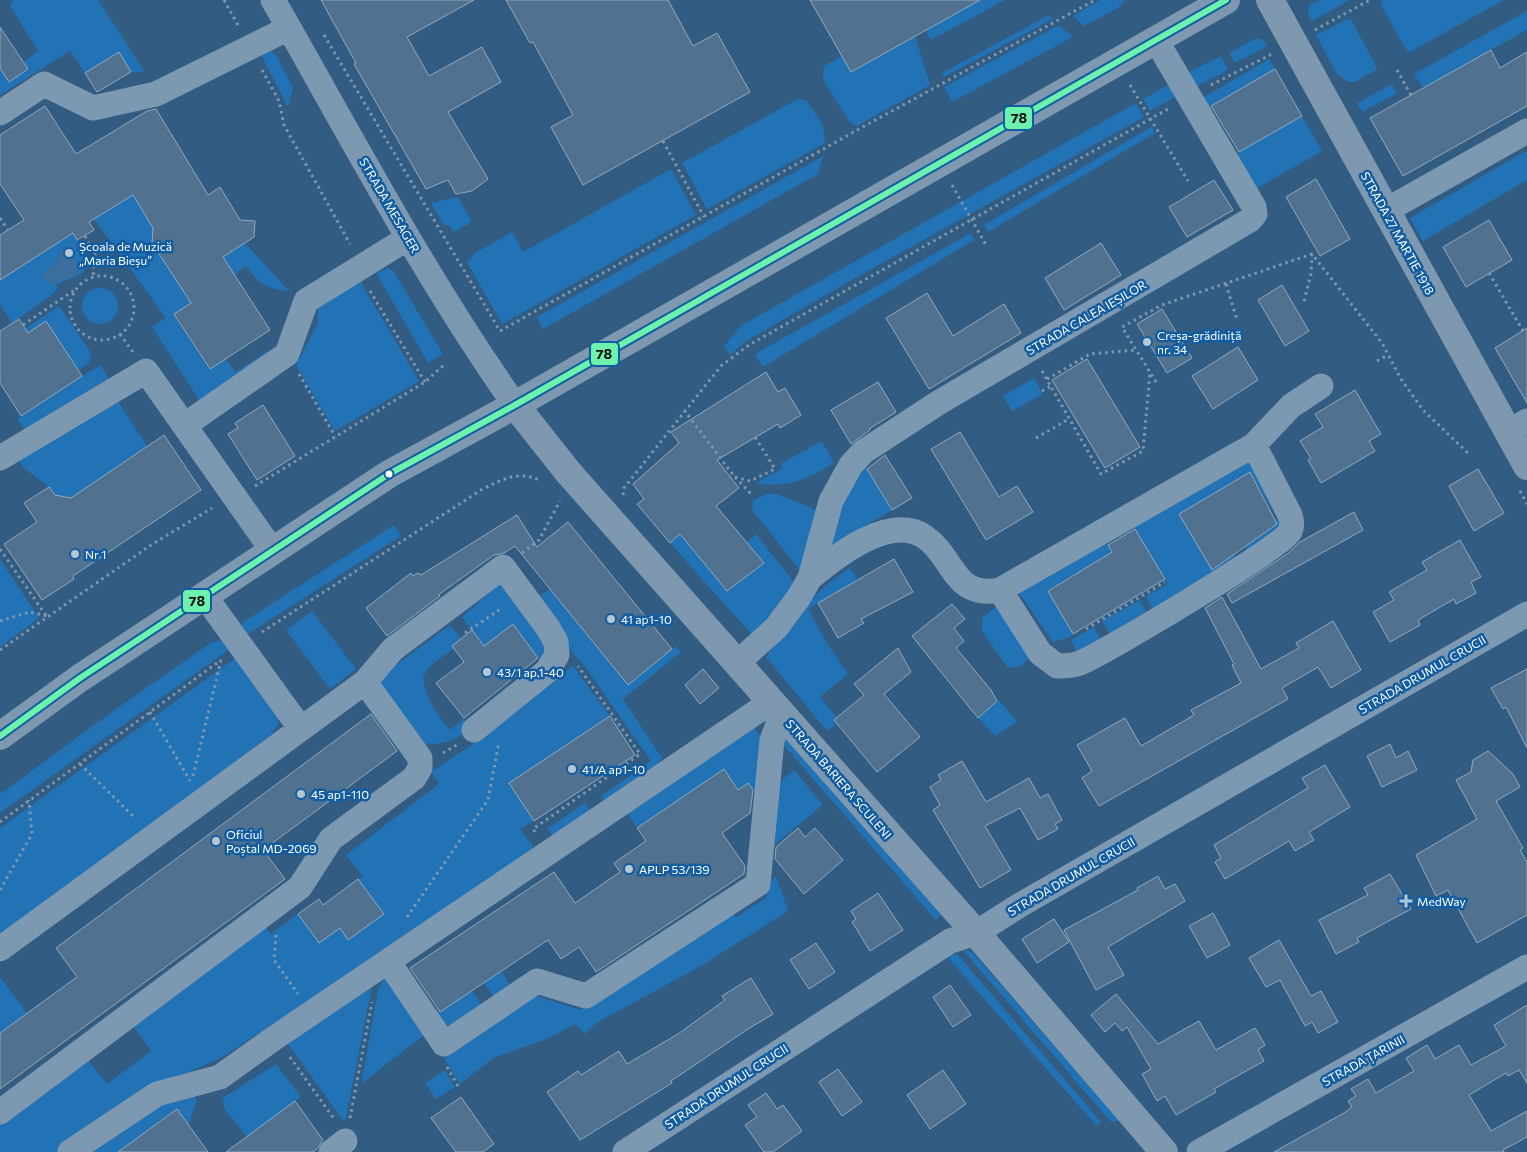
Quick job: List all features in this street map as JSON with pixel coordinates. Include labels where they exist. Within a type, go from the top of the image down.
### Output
[{"type":"main road","points":[[0,736],[80,678],[389,474],[1226,0]]},
{"type":"main road","name":"STRADA 27 MARTIE 1918","points":[[1270,0],[1385,211],[1518,427],[1527,466]]},
{"type":"main road","name":"STRADA BARIERA SCULENI","points":[[515,404],[568,472],[976,933],[1164,1152]]},
{"type":"street","name":"STRADA MESAGER","points":[[273,0],[408,238],[474,346],[515,404]]},
{"type":"street","points":[[0,113],[44,84],[93,108],[156,94],[289,28]]},
{"type":"street","name":"STRADA CALEA IEȘILOR","points":[[737,663],[788,614],[810,578],[830,501],[851,465],[863,452],[938,403],[1250,220],[1255,214],[1254,208],[1156,40]]},
{"type":"street","points":[[1385,211],[1527,132]]},
{"type":"street","points":[[185,425],[287,354],[306,301],[408,238]]},
{"type":"street","points":[[0,458],[146,371],[272,550]]},
{"type":"street","name":"STRADA CALEA IEȘILOR","points":[[810,578],[833,559],[868,538],[899,531],[924,536],[961,582],[971,589],[985,593],[1000,590],[1254,445],[1291,406],[1321,386]]},
{"type":"street","points":[[1000,590],[1040,652],[1057,666],[1079,664],[1112,646],[1248,564],[1280,543],[1289,534],[1292,523],[1290,515],[1254,445]]},
{"type":"street","points":[[0,949],[364,682],[393,649],[503,567],[556,642],[556,655],[548,671],[474,730]]},
{"type":"street","points":[[204,595],[301,728]]},
{"type":"street","name":"STRADA DRUMUL CRUCII","points":[[638,1149],[950,941],[976,933],[1020,905],[1527,614]]},
{"type":"street","points":[[0,1112],[300,887],[331,839],[414,778],[421,762],[364,682]]},
{"type":"street","points":[[70,1152],[157,1094],[220,1078],[276,1036],[383,964],[777,708]]},
{"type":"street","points":[[383,964],[444,1044],[537,981],[586,996],[758,884],[772,740],[777,708]]},
{"type":"street","name":"STRADA ȚARINII","points":[[1199,1152],[1527,967]]},
{"type":"path","points":[[224,0],[279,101],[284,125],[360,268],[425,382]]},
{"type":"path","points":[[324,34],[500,331],[1095,0]]},
{"type":"path","points":[[1313,31],[1370,0]]},
{"type":"path","points":[[1117,62],[1188,181]]},
{"type":"path","points":[[1397,70],[1411,95]]},
{"type":"path","points":[[663,141],[704,217]]},
{"type":"path","points":[[939,163],[986,246]]},
{"type":"path","points":[[0,218],[8,230]]},
{"type":"path","points":[[85,236],[95,254],[93,277]]},
{"type":"path","points":[[1156,382],[1122,327],[1162,305],[1312,254]]},
{"type":"path","points":[[1304,301],[1311,274],[1312,254]]},
{"type":"path","points":[[1312,254],[1382,343],[1401,380],[1423,410],[1470,455]]},
{"type":"path","points":[[1490,273],[1523,331]]},
{"type":"path","points":[[23,325],[84,282],[93,277],[103,276],[114,278],[130,291],[134,301],[134,312],[125,330],[116,337],[106,340],[95,339],[86,335],[72,319],[72,299],[76,289]]},
{"type":"path","points":[[1226,284],[1237,320]]},
{"type":"path","points":[[1030,349],[1101,474],[1143,451],[1150,372]]},
{"type":"path","points":[[1047,379],[1090,354],[1136,350]]},
{"type":"path","points":[[287,354],[335,436]]},
{"type":"path","points":[[1377,361],[1388,355]]},
{"type":"path","points":[[1042,391],[1051,386]]},
{"type":"path","points":[[684,410],[734,476],[752,494]]},
{"type":"path","points":[[1036,438],[1069,419]]},
{"type":"path","points":[[734,476],[750,481],[775,469],[755,437]]},
{"type":"path","points":[[503,567],[539,540],[563,496]]},
{"type":"path","points":[[0,549],[47,617],[30,612],[0,621]]},
{"type":"path","points":[[1083,631],[1140,595],[1165,582]]},
{"type":"path","points":[[465,633],[522,592]]},
{"type":"path","points":[[533,829],[640,754],[574,660],[556,655]]},
{"type":"path","points":[[150,712],[191,784],[221,660]]},
{"type":"path","points":[[405,920],[488,800],[497,763],[504,706]]},
{"type":"path","points":[[421,762],[453,749],[474,730]]},
{"type":"path","points":[[80,764],[154,836]]},
{"type":"path","points":[[0,890],[32,834],[29,800]]},
{"type":"path","points":[[263,914],[276,935],[274,960],[312,1012]]},
{"type":"path","points":[[341,1143],[383,964]]},
{"type":"path","points":[[276,1036],[341,1143]]},
{"type":"shaded area","points":[[13,0],[98,0],[145,72],[131,72],[118,52],[85,73],[70,51],[0,95],[0,68],[10,82],[28,69],[24,62],[38,51],[10,6]]},
{"type":"shaded area","points":[[980,0],[1005,0],[931,40],[925,31]]},
{"type":"shaded area","points":[[1100,0],[1125,0],[1118,8],[1084,26],[1073,16]]},
{"type":"shaded area","points":[[1320,0],[1350,0],[1312,21],[1308,16],[1309,5]]},
{"type":"shaded area","points":[[1382,0],[1504,0],[1410,52],[1406,50],[1380,3]]},
{"type":"shaded area","points":[[1527,11],[1527,30],[1423,88],[1414,74]]},
{"type":"shaded area","points":[[1049,15],[1053,19],[944,77],[942,73]]},
{"type":"shaded area","points":[[1347,19],[1351,20],[1377,67],[1376,70],[1355,82],[1348,82],[1337,74],[1316,35]]},
{"type":"shaded area","points":[[1059,25],[1073,37],[952,102],[944,87]]},
{"type":"shaded area","points":[[915,36],[930,85],[857,126],[850,122],[823,80],[824,66],[842,56],[851,72]]},
{"type":"shaded area","points":[[1257,38],[1263,40],[1267,46],[1235,63],[1229,53]]},
{"type":"shaded area","points":[[271,51],[276,55],[293,88],[288,107],[260,53]]},
{"type":"shaded area","points":[[1221,56],[1228,70],[1190,90],[1183,75]]},
{"type":"shaded area","points":[[1269,59],[1275,69],[1207,108],[1202,98]]},
{"type":"shaded area","points":[[1174,82],[1181,94],[1150,111],[1143,99]]},
{"type":"shaded area","points":[[1392,84],[1397,93],[1362,112],[1357,103]]},
{"type":"shaded area","points":[[798,99],[807,101],[823,125],[825,143],[707,209],[682,163]]},
{"type":"shaded area","points":[[1136,103],[1144,117],[850,281],[746,341],[730,355],[724,346],[742,325]]},
{"type":"shaded area","points":[[1302,116],[1322,151],[1254,190],[1234,155]]},
{"type":"shaded area","points":[[1151,127],[1155,133],[988,232],[984,225]]},
{"type":"shaded area","points":[[1527,152],[1527,180],[1423,241],[1410,218]]},
{"type":"shaded area","points":[[823,156],[818,174],[543,329],[537,317]]},
{"type":"shaded area","points":[[671,169],[696,215],[502,324],[467,262],[475,253],[512,232],[523,252]]},
{"type":"shaded area","points":[[133,195],[153,228],[152,243],[185,294],[199,297],[174,315],[209,369],[226,359],[235,372],[268,351],[273,359],[201,403],[152,327],[166,318],[94,219]]},
{"type":"shaded area","points":[[458,197],[472,222],[454,232],[450,226],[444,225],[431,203]]},
{"type":"shaded area","points":[[73,233],[90,258],[83,273],[56,285],[58,288],[53,294],[12,323],[0,305],[0,280]]},
{"type":"shaded area","points":[[971,233],[974,240],[763,367],[755,354]]},
{"type":"shaded area","points":[[245,243],[289,291],[269,287],[256,278],[246,266],[234,275],[193,277]]},
{"type":"shaded area","points":[[74,245],[78,274],[51,285],[40,276],[57,261],[63,248]]},
{"type":"shaded area","points":[[388,268],[393,270],[443,354],[428,363],[376,273]]},
{"type":"shaded area","points":[[360,281],[419,381],[335,431],[296,365],[318,323],[318,306]]},
{"type":"shaded area","points":[[100,288],[112,294],[118,306],[112,318],[100,324],[88,318],[82,306],[88,294]]},
{"type":"shaded area","points":[[59,306],[91,353],[89,363],[78,371],[46,321],[20,339],[17,334]]},
{"type":"shaded area","points":[[100,365],[111,381],[26,431],[17,419]]},
{"type":"shaded area","points":[[1034,378],[1043,394],[1012,411],[1003,396]]},
{"type":"shaded area","points":[[115,397],[147,446],[71,498],[55,495],[16,458]]},
{"type":"shaded area","points":[[822,441],[834,463],[815,474],[787,484],[767,485],[755,483],[783,468],[780,464]]},
{"type":"shaded area","points":[[1249,457],[1284,526],[1249,554],[1241,540],[1277,518],[1250,472],[1179,514],[1206,560],[1230,546],[1238,562],[1154,612],[1146,596],[1168,584],[1134,528],[1107,544],[1112,552],[1048,590],[1073,634],[1070,637],[1053,642],[1015,587]]},
{"type":"shaded area","points":[[864,464],[892,510],[825,549],[842,492]]},
{"type":"shaded area","points":[[766,494],[777,494],[819,511],[802,573],[752,510],[753,500]]},
{"type":"shaded area","points":[[394,525],[401,536],[246,635],[242,628],[243,622]]},
{"type":"shaded area","points":[[680,534],[727,591],[763,563],[747,542],[756,534],[796,585],[788,599],[752,635],[670,543]]},
{"type":"shaded area","points":[[0,559],[39,618],[0,647]]},
{"type":"shaded area","points":[[850,568],[857,580],[808,609],[826,642],[848,674],[820,697],[837,718],[834,720],[836,724],[827,731],[766,657],[814,597],[825,586]]},
{"type":"shaded area","points":[[503,584],[549,643],[540,660],[513,625],[484,646],[462,617],[497,586]]},
{"type":"shaded area","points":[[550,589],[628,685],[676,646],[681,652],[623,699],[662,758],[655,766],[604,801],[601,796],[651,761],[584,665],[576,657],[537,598]]},
{"type":"shaded area","points":[[1140,600],[1149,616],[1112,637],[1102,621]]},
{"type":"shaded area","points":[[997,606],[1029,658],[1020,666],[1014,668],[1007,667],[982,631],[982,618]]},
{"type":"shaded area","points":[[312,611],[356,669],[330,689],[286,630]]},
{"type":"shaded area","points":[[450,625],[461,639],[452,645],[454,648],[430,666],[423,677],[424,685],[432,705],[450,730],[464,718],[471,728],[448,741],[437,744],[422,744],[381,684],[381,676]]},
{"type":"shaded area","points":[[1094,627],[1102,641],[1077,652],[1071,640]]},
{"type":"shaded area","points":[[225,640],[234,646],[0,813],[0,794],[212,642]]},
{"type":"shaded area","points":[[241,654],[280,716],[278,724],[271,735],[0,935],[0,828]]},
{"type":"shaded area","points":[[573,666],[610,716],[509,783],[534,821],[520,829],[533,847],[532,856],[219,1059],[160,1084],[58,1152],[0,1152],[0,1123],[44,1091],[48,1092],[88,1060],[107,1084],[151,1051],[133,1026],[262,922],[271,934],[298,914],[319,943],[340,928],[348,939],[358,880],[363,876],[346,855],[439,784],[431,772],[477,741],[475,737]]},
{"type":"shaded area","points":[[999,700],[1017,722],[995,736],[978,718]]},
{"type":"shaded area","points":[[752,725],[765,743],[758,797],[748,783],[738,790],[724,769],[637,828],[626,811]]},
{"type":"shaded area","points":[[781,731],[941,915],[936,920],[780,741]]},
{"type":"shaded area","points":[[794,770],[823,805],[768,850],[775,786]]},
{"type":"shaded area","points":[[585,803],[590,811],[553,836],[547,829]]},
{"type":"shaded area","points":[[776,876],[788,911],[701,966],[598,1022],[585,1034],[575,1024],[549,1038],[493,1058],[460,1084],[445,1060],[446,1053],[534,995],[580,1010],[730,909],[736,917],[766,898],[770,881]]},
{"type":"shaded area","points":[[962,949],[973,953],[1120,1121],[1111,1122]]},
{"type":"shaded area","points":[[957,954],[1101,1122],[1097,1126],[949,959],[951,955]]},
{"type":"shaded area","points":[[502,971],[509,983],[510,991],[497,1001],[484,983]]},
{"type":"shaded area","points":[[0,977],[27,1013],[0,1033]]},
{"type":"shaded area","points":[[384,978],[393,981],[428,1032],[361,1084],[378,990]]},
{"type":"shaded area","points":[[373,981],[345,1123],[285,1040]]},
{"type":"shaded area","points":[[472,991],[485,1009],[450,1030],[436,1014]]},
{"type":"shaded area","points":[[276,1064],[301,1097],[247,1137],[224,1108],[223,1098]]},
{"type":"shaded area","points":[[445,1070],[455,1087],[436,1099],[425,1083]]},
{"type":"shaded area","points":[[191,1095],[197,1099],[189,1125],[176,1109],[129,1144],[135,1152],[84,1152],[156,1102]]},
{"type":"building","points":[[321,0],[474,0],[407,37],[429,76],[482,47],[501,82],[448,112],[488,179],[472,191],[456,194],[448,180],[426,189],[354,64],[356,63]]},
{"type":"building","points":[[506,0],[668,0],[693,46],[717,33],[750,92],[583,185],[551,127],[573,115],[533,42],[530,43]]},
{"type":"building","points":[[810,0],[980,0],[851,72]]},
{"type":"building","points":[[0,27],[28,69],[9,82],[0,68]]},
{"type":"building","points":[[1491,50],[1500,68],[1527,52],[1527,106],[1403,176],[1370,118]]},
{"type":"building","points":[[119,52],[131,72],[97,92],[85,73]]},
{"type":"building","points":[[1275,69],[1302,116],[1239,152],[1211,106]]},
{"type":"building","points":[[45,106],[76,154],[147,111],[156,109],[208,195],[220,187],[240,220],[255,221],[254,237],[223,257],[270,330],[210,369],[174,314],[191,303],[152,243],[153,228],[133,195],[89,222],[94,230],[77,240],[73,233],[0,280],[0,235],[24,220],[0,184],[0,135]]},
{"type":"building","points":[[1316,179],[1350,239],[1320,256],[1286,197]]},
{"type":"building","points":[[1214,180],[1233,210],[1187,237],[1169,207]]},
{"type":"building","points":[[1489,220],[1512,260],[1466,287],[1443,247]]},
{"type":"building","points":[[1101,243],[1121,275],[1064,310],[1045,278]]},
{"type":"building","points":[[1282,285],[1309,331],[1285,346],[1258,300]]},
{"type":"building","points":[[927,293],[953,336],[1004,304],[1021,333],[929,389],[886,318]]},
{"type":"building","points":[[1162,309],[1192,358],[1167,373],[1137,324]]},
{"type":"building","points":[[19,319],[28,333],[46,321],[82,376],[21,416],[0,383],[0,331]]},
{"type":"building","points":[[1527,328],[1527,403],[1495,348]]},
{"type":"building","points":[[1238,347],[1258,380],[1213,409],[1192,376]]},
{"type":"building","points":[[1087,359],[1140,447],[1105,468],[1052,380]]},
{"type":"building","points":[[766,372],[778,392],[785,388],[801,415],[780,428],[778,424],[717,460],[739,488],[716,506],[764,563],[727,591],[680,534],[670,543],[637,504],[644,499],[633,484],[679,443],[671,432]]},
{"type":"building","points":[[878,382],[896,412],[869,429],[851,444],[831,410]]},
{"type":"building","points":[[1355,390],[1381,434],[1369,441],[1375,451],[1321,483],[1308,460],[1311,458],[1300,441],[1323,427],[1315,414]]},
{"type":"building","points":[[263,405],[295,456],[257,480],[228,434],[238,428],[235,423]]},
{"type":"building","points":[[960,432],[999,497],[1017,486],[1033,512],[986,540],[931,449]]},
{"type":"building","points":[[164,435],[201,490],[73,576],[74,579],[42,600],[4,544],[37,522],[24,503],[49,487],[55,495],[71,498]]},
{"type":"building","points":[[885,455],[912,498],[892,510],[867,469]]},
{"type":"building","points":[[1478,469],[1504,513],[1474,531],[1449,486]]},
{"type":"building","points":[[1250,472],[1277,524],[1212,570],[1179,514]]},
{"type":"building","points":[[1354,512],[1363,530],[1232,603],[1227,594],[1287,554],[1300,542]]},
{"type":"building","points":[[517,515],[537,547],[568,522],[672,649],[628,685],[515,546],[504,553],[494,555],[438,595],[440,596],[387,636],[366,608],[411,573],[413,576],[418,573],[421,575]]},
{"type":"building","points":[[1135,529],[1165,579],[1073,634],[1048,591],[1112,552],[1108,545]]},
{"type":"building","points":[[1460,540],[1481,577],[1471,582],[1476,593],[1456,604],[1454,599],[1418,620],[1420,625],[1390,642],[1373,612],[1394,600],[1389,592],[1427,570],[1422,562]]},
{"type":"building","points":[[894,559],[913,592],[861,619],[864,623],[838,638],[818,603]]},
{"type":"building","points":[[1222,597],[1261,669],[1299,648],[1296,643],[1333,621],[1361,670],[1331,688],[1318,667],[1282,688],[1288,699],[1099,806],[1082,778],[1092,771],[1077,745],[1125,718],[1141,746],[1194,715],[1191,710],[1241,683],[1232,665],[1234,664],[1205,608]]},
{"type":"building","points":[[952,604],[965,619],[954,628],[964,641],[956,648],[991,690],[997,701],[978,718],[912,636]]},
{"type":"building","name":"43/1 ap.1-40","points":[[513,624],[538,658],[464,718],[436,683],[464,662],[452,646],[472,630],[484,646]]},
{"type":"building","points":[[898,648],[911,672],[884,694],[920,737],[877,772],[834,720],[864,695],[854,684]]},
{"type":"building","points":[[703,669],[719,688],[700,704],[685,685]]},
{"type":"building","points":[[1527,669],[1527,748],[1506,707],[1503,709],[1491,688]]},
{"type":"building","points":[[371,714],[397,751],[263,850],[285,879],[0,1089],[0,1033],[77,977],[56,948]]},
{"type":"building","name":"41/A ap1-10","points":[[610,716],[635,755],[534,821],[509,783]]},
{"type":"building","points":[[1390,744],[1396,758],[1408,751],[1417,770],[1382,787],[1367,756]]},
{"type":"building","points":[[1488,751],[1513,774],[1520,787],[1496,801],[1523,848],[1520,850],[1527,862],[1527,915],[1477,943],[1448,890],[1436,896],[1416,855],[1477,819],[1456,780],[1471,772],[1473,760]]},
{"type":"building","points":[[962,761],[986,802],[1029,778],[1040,798],[1048,794],[1062,820],[1055,824],[1058,829],[1038,840],[1020,808],[985,826],[1011,870],[980,888],[933,810],[940,805],[930,787],[941,780],[938,775]]},
{"type":"building","points":[[1325,765],[1350,807],[1309,832],[1314,840],[1295,851],[1289,841],[1225,879],[1215,862],[1221,858],[1214,845],[1308,788],[1302,778]]},
{"type":"building","points":[[724,769],[738,790],[748,783],[753,790],[750,813],[722,833],[745,866],[744,874],[596,972],[579,947],[561,959],[548,940],[440,1012],[410,968],[554,872],[575,903],[620,872],[614,863],[646,841],[637,828]]},
{"type":"building","points":[[798,828],[805,837],[815,828],[843,860],[804,894],[775,859],[776,847]]},
{"type":"building","points":[[1390,874],[1411,909],[1357,938],[1359,942],[1336,954],[1319,920],[1368,895],[1364,888]]},
{"type":"building","points":[[1158,876],[1165,889],[1175,884],[1185,901],[1108,947],[1124,975],[1096,990],[1064,930],[1138,890],[1137,888]]},
{"type":"building","points":[[358,879],[384,914],[348,940],[340,928],[319,943],[298,914],[319,899],[323,905]]},
{"type":"building","points":[[878,893],[903,930],[870,951],[852,922],[856,919],[851,911]]},
{"type":"building","points":[[1213,913],[1230,945],[1207,958],[1189,926]]},
{"type":"building","points":[[1054,919],[1069,942],[1037,963],[1022,939]]},
{"type":"building","points":[[1279,940],[1311,996],[1321,991],[1338,1022],[1318,1033],[1312,1022],[1305,1026],[1280,980],[1266,987],[1249,958]]},
{"type":"building","points":[[816,943],[835,972],[809,989],[790,960]]},
{"type":"building","points":[[751,978],[773,1014],[671,1081],[672,1083],[580,1140],[547,1092],[578,1071],[581,1075],[619,1051],[627,1064],[678,1034],[725,1000],[722,996]]},
{"type":"building","points":[[950,985],[971,1015],[953,1027],[933,997]]},
{"type":"building","points":[[1116,994],[1158,1044],[1199,1021],[1216,1050],[1255,1028],[1265,1045],[1258,1050],[1264,1061],[1214,1089],[1216,1092],[1176,1115],[1165,1096],[1157,1101],[1142,1074],[1151,1069],[1127,1027],[1122,1031],[1115,1023],[1105,1032],[1091,1015]]},
{"type":"building","points":[[1527,1005],[1527,1083],[1519,1070],[1508,1076],[1506,1073],[1469,1095],[1491,1131],[1527,1111],[1527,1137],[1503,1150],[1504,1152],[1274,1152],[1352,1107],[1348,1101],[1356,1096],[1351,1089],[1368,1079],[1376,1093],[1414,1071],[1406,1058],[1427,1045],[1435,1059],[1459,1045],[1471,1065],[1506,1046],[1494,1025]]},
{"type":"building","points":[[838,1069],[862,1102],[842,1116],[819,1082]]},
{"type":"building","points":[[943,1070],[966,1104],[930,1129],[907,1095]]},
{"type":"building","points":[[766,1093],[777,1109],[783,1105],[802,1131],[773,1152],[764,1152],[745,1125],[757,1117],[748,1105]]},
{"type":"building","points":[[461,1097],[494,1144],[483,1152],[456,1152],[431,1118]]},
{"type":"building","points":[[295,1101],[323,1140],[313,1152],[226,1152]]},
{"type":"building","points":[[177,1109],[208,1152],[118,1152]]},
{"type":"transit line","name":"78","points":[[0,736],[80,678],[389,474],[515,405],[1226,0]]},
{"type":"place","name":"Școala de Muzică „Maria Bieșu”","points":[[69,253]]},
{"type":"place","name":"Creșa-grădiniță nr. 34","points":[[1147,342]]},
{"type":"place","name":"Nr 1","points":[[75,554]]},
{"type":"place","name":"41 ap1-10","points":[[611,619]]},
{"type":"place","name":"43/1 ap.1-40","points":[[487,672]]},
{"type":"place","name":"41/A ap1-10","points":[[572,769]]},
{"type":"place","name":"45 ap1-110","points":[[301,794]]},
{"type":"place","name":"Oficiul Poștal MD-2069","points":[[216,841]]},
{"type":"place","name":"APLP 53/139","points":[[629,869]]},
{"type":"place","name":"MedWay","points":[[1406,901]]}]
